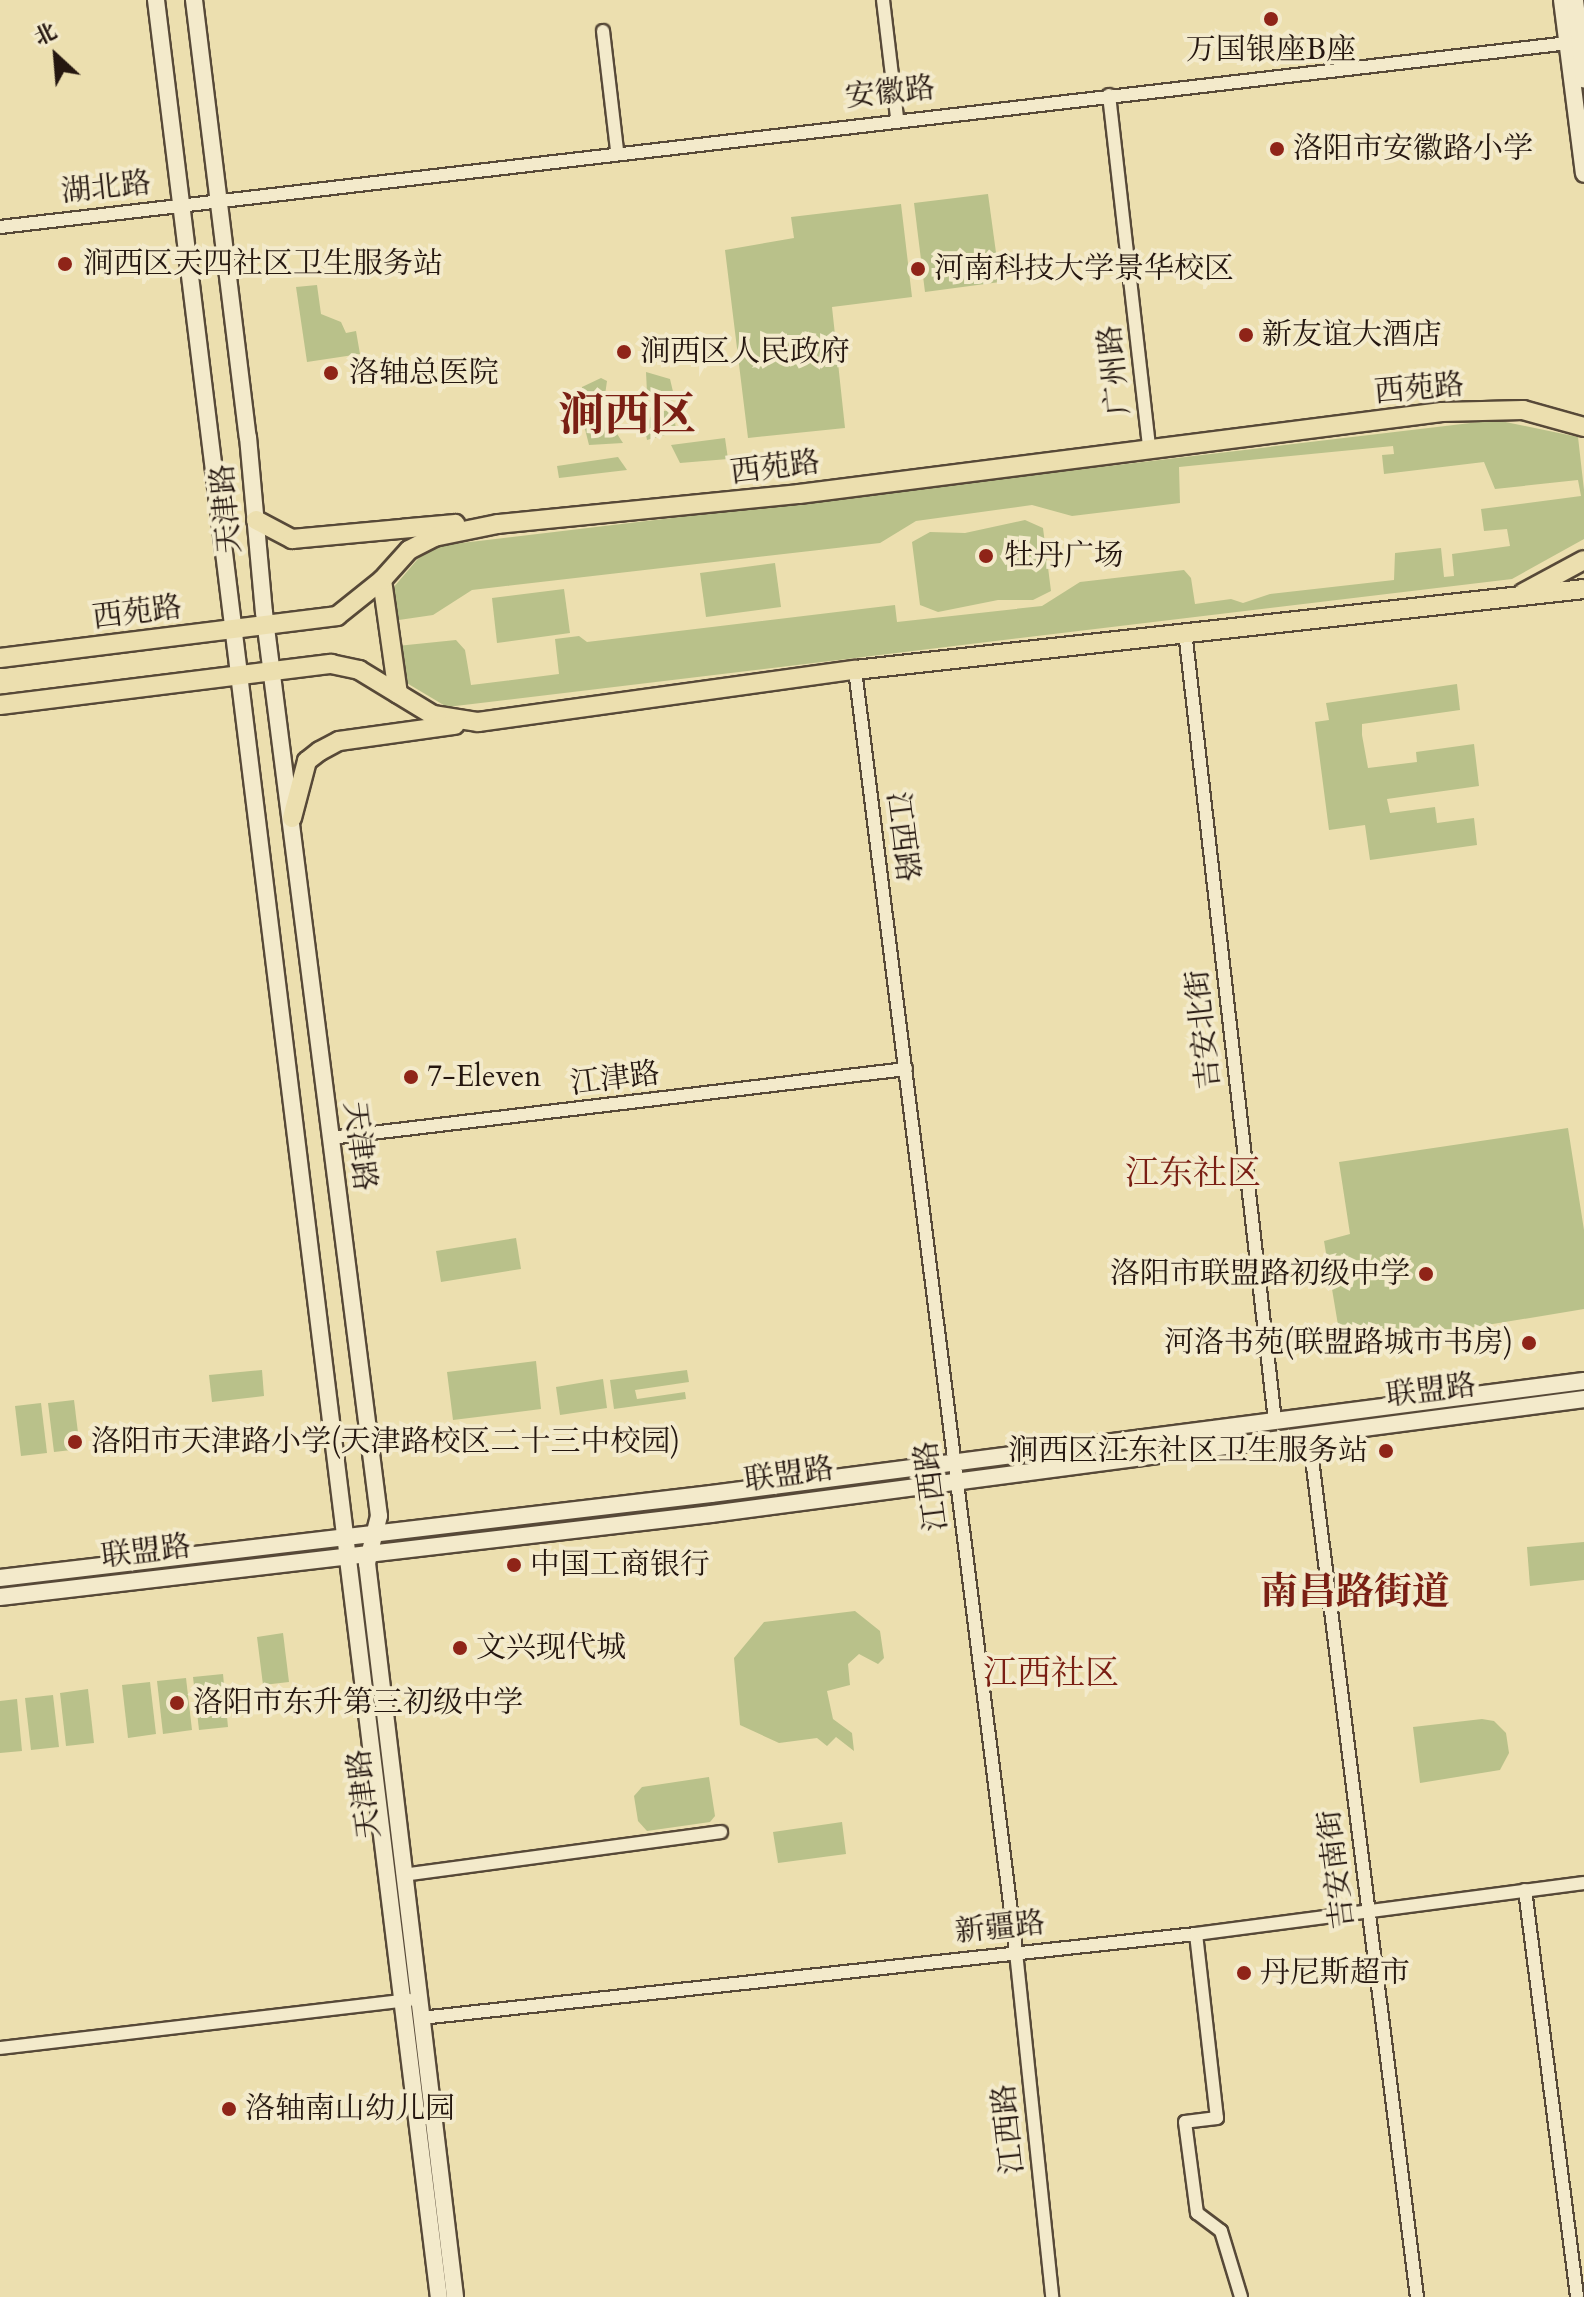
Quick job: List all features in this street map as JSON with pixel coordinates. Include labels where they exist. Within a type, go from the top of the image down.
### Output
[{"type":"main road","name":"天津路","points":[[156,0],[345,1538],[359,1555],[403,1875],[411,2000],[421,2018],[455,2297]]},
{"type":"main road","name":"天津路","points":[[194,0],[272,670],[379,1516],[373,1534],[359,1555],[411,2000],[439,2297]]},
{"type":"main road","points":[[1562,0],[1584,174]]},
{"type":"main road","points":[[1575,0],[1584,79]]},
{"type":"main road","name":"西苑路","points":[[0,658],[337,616],[382,580],[409,550],[434,537],[498,524],[799,494],[1442,412],[1523,410],[1584,427]]},
{"type":"main road","points":[[256,520],[292,539],[411,525],[498,524]]},
{"type":"main road","points":[[1513,598],[1584,560]]},
{"type":"main road","points":[[382,580],[398,694]]},
{"type":"main road","points":[[292,818],[307,761],[339,741],[855,670],[1584,589]]},
{"type":"main road","points":[[0,705],[272,670],[345,667],[433,715],[478,722]]},
{"type":"main road","name":"联盟路","points":[[0,1578],[345,1538],[1584,1381]]},
{"type":"main road","name":"联盟路","points":[[0,1597],[359,1555],[1584,1399]]},
{"type":"street","points":[[883,0],[897,118]]},
{"type":"street","points":[[603,31],[617,151]]},
{"type":"street","name":"安徽路","points":[[219,201],[897,118],[1568,43]]},
{"type":"street","name":"广州路","points":[[1109,95],[1149,448]]},
{"type":"street","name":"湖北路","points":[[0,227],[219,201]]},
{"type":"street","name":"吉安北街","points":[[1185,631],[1275,1421]]},
{"type":"street","name":"江西路","points":[[855,670],[1016,1952],[1052,2297]]},
{"type":"street","name":"江津路","points":[[330,1138],[906,1069]]},
{"type":"street","name":"吉安南街","points":[[1309,1435],[1417,2297]]},
{"type":"street","points":[[403,1875],[721,1832]]},
{"type":"street","name":"新疆路","points":[[421,2018],[1196,1934],[1584,1883]]},
{"type":"street","points":[[1525,1890],[1577,2297]]},
{"type":"street","points":[[1196,1934],[1217,2118],[1185,2122],[1197,2213],[1221,2231],[1241,2297]]},
{"type":"street","points":[[0,2048],[411,2000]]},
{"type":"green space","points":[[988,194],[1000,282],[925,292],[914,203]]},
{"type":"green space","points":[[901,204],[912,297],[832,307],[845,428],[748,438],[725,250],[794,238],[791,217]]},
{"type":"green space","points":[[317,285],[321,314],[341,322],[346,333],[356,331],[360,354],[307,362],[296,287]]},
{"type":"green space","points":[[646,372],[670,379],[675,400],[653,402],[647,393]]},
{"type":"green space","points":[[601,378],[607,381],[603,409],[581,412],[582,387]]},
{"type":"green space","points":[[674,410],[676,432],[647,440],[645,429],[653,412]]},
{"type":"green space","points":[[606,417],[623,443],[589,445],[583,421]]},
{"type":"green space","name":"牡丹广场","points":[[1496,420],[1578,437],[1584,490],[1584,539],[1512,579],[447,707],[400,679],[387,595],[428,547]],"holes":[[[1393,446],[1394,454],[1382,455],[1384,474],[1484,462],[1495,489],[1578,480],[1581,496],[1481,509],[1484,531],[1507,529],[1510,546],[1452,554],[1454,576],[1444,577],[1441,548],[1395,553],[1394,580],[1270,594],[1243,603],[1231,599],[1195,604],[1191,578],[1184,570],[1080,582],[1042,606],[897,622],[895,605],[587,642],[579,636],[555,639],[559,674],[471,685],[465,650],[456,640],[397,646],[392,621],[433,615],[472,590],[880,543],[916,521],[1032,505],[1072,516],[1180,503],[1179,467]]]},
{"type":"green space","points":[[725,438],[728,459],[680,463],[671,445]]},
{"type":"green space","points":[[618,457],[627,470],[559,478],[557,466]]},
{"type":"green space","name":"牡丹广场","points":[[1025,520],[1043,528],[1051,591],[1033,600],[998,600],[938,612],[920,605],[912,542],[930,532],[965,533]]},
{"type":"green space","points":[[775,563],[781,607],[706,617],[700,573]]},
{"type":"green space","points":[[564,589],[570,633],[497,643],[492,598]]},
{"type":"green space","points":[[1457,684],[1460,710],[1362,724],[1362,735],[1368,768],[1417,762],[1416,752],[1474,744],[1479,786],[1387,799],[1390,813],[1435,807],[1437,823],[1474,818],[1477,845],[1370,860],[1365,825],[1329,830],[1315,722],[1329,720],[1326,703]]},
{"type":"green space","points":[[1568,1128],[1584,1230],[1584,1309],[1342,1349],[1324,1241],[1350,1234],[1339,1162]]},
{"type":"green space","points":[[516,1238],[521,1269],[441,1282],[436,1251]]},
{"type":"green space","points":[[536,1361],[541,1409],[453,1420],[447,1372]]},
{"type":"green space","points":[[262,1370],[264,1396],[212,1402],[209,1375]]},
{"type":"green space","points":[[687,1370],[689,1382],[635,1390],[637,1399],[685,1392],[686,1399],[614,1409],[610,1380]]},
{"type":"green space","points":[[603,1379],[607,1408],[560,1415],[556,1387]]},
{"type":"green space","points":[[74,1400],[80,1449],[54,1452],[48,1403]]},
{"type":"green space","points":[[41,1403],[47,1453],[21,1456],[15,1406]]},
{"type":"green space","points":[[1584,1542],[1584,1580],[1530,1586],[1527,1547]]},
{"type":"green space","points":[[855,1611],[880,1631],[884,1658],[878,1664],[859,1654],[848,1664],[850,1685],[827,1691],[833,1719],[852,1733],[854,1751],[836,1737],[827,1746],[817,1738],[779,1743],[740,1725],[734,1658],[764,1622]]},
{"type":"green space","points":[[283,1633],[289,1682],[263,1685],[257,1637]]},
{"type":"green space","points":[[223,1674],[228,1727],[199,1730],[193,1677]]},
{"type":"green space","points":[[186,1678],[192,1730],[163,1734],[157,1681]]},
{"type":"green space","points":[[150,1682],[156,1734],[128,1738],[122,1685]]},
{"type":"green space","points":[[88,1689],[94,1743],[66,1746],[60,1693]]},
{"type":"green space","points":[[53,1695],[59,1747],[31,1750],[25,1698]]},
{"type":"green space","points":[[17,1699],[22,1751],[0,1753],[0,1701]]},
{"type":"green space","points":[[1482,1719],[1494,1721],[1506,1733],[1509,1753],[1500,1770],[1420,1783],[1413,1727]]},
{"type":"green space","points":[[709,1777],[715,1816],[710,1822],[647,1831],[638,1821],[634,1796],[642,1787]]},
{"type":"green space","points":[[842,1822],[846,1854],[778,1863],[773,1832]]},
{"type":"place","name":"万国银座B座","points":[[1271,19]]},
{"type":"place","name":"洛阳市安徽路小学","points":[[1277,149]]},
{"type":"place","name":"涧西区天四社区卫生服务站","points":[[65,264]]},
{"type":"place","name":"河南科技大学景华校区","points":[[918,269]]},
{"type":"place","name":"新友谊大酒店","points":[[1246,335]]},
{"type":"place","name":"涧西区人民政府","points":[[624,352]]},
{"type":"place","name":"洛轴总医院","points":[[331,373]]},
{"type":"place","name":"牡丹广场","points":[[986,556]]},
{"type":"place","name":"7-Eleven","points":[[411,1077]]},
{"type":"place","name":"洛阳市联盟路初级中学","points":[[1426,1274]]},
{"type":"place","name":"河洛书苑(联盟路城市书房)","points":[[1529,1343]]},
{"type":"place","name":"洛阳市天津路小学(天津路校区二十三中校园)","points":[[75,1442]]},
{"type":"place","name":"涧西区江东社区卫生服务站","points":[[1386,1451]]},
{"type":"place","name":"中国工商银行","points":[[514,1565]]},
{"type":"place","name":"文兴现代城","points":[[460,1648]]},
{"type":"place","name":"洛阳市东升第三初级中学","points":[[177,1703]]},
{"type":"place","name":"丹尼斯超市","points":[[1244,1973]]},
{"type":"place","name":"洛轴南山幼儿园","points":[[229,2109]]},
{"type":"district","name":"涧西区","points":[[627,416]]},
{"type":"district","name":"江东社区","points":[[1193,1174]]},
{"type":"district","name":"南昌路街道","points":[[1355,1593]]},
{"type":"district","name":"江西社区","points":[[1051,1674]]}]
